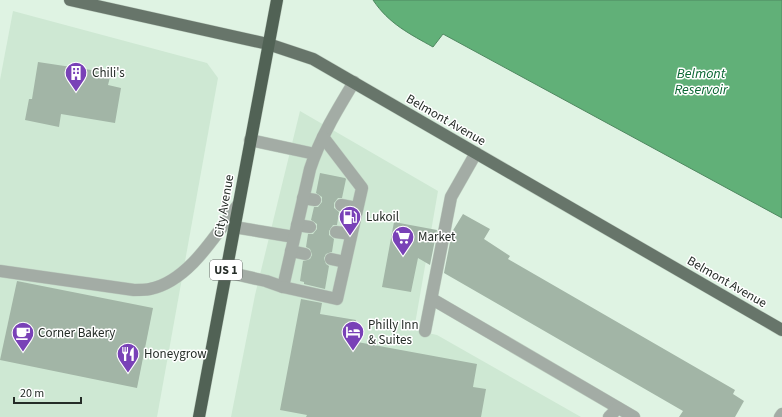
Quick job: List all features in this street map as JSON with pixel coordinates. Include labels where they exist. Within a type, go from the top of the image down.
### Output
[{"type":"highway","name":"City Avenue","points":[[199,417],[277,0]]},
{"type":"main road","name":"Belmont Avenue","points":[[70,0],[268,44],[313,59],[782,330]]},
{"type":"street","points":[[282,287],[297,225],[309,199],[314,154],[354,82]]},
{"type":"street","points":[[226,272],[266,281],[282,287],[336,299],[362,188],[323,136]]},
{"type":"street","points":[[250,140],[314,154]]},
{"type":"street","points":[[425,331],[451,197],[476,153]]},
{"type":"street","points":[[341,204],[357,208]]},
{"type":"street","points":[[0,271],[134,290],[151,289],[178,276],[198,258],[238,205]]},
{"type":"street","points":[[297,225],[310,227]]},
{"type":"street","points":[[234,227],[294,237]]},
{"type":"street","points":[[336,232],[351,234]]},
{"type":"street","points":[[291,251],[305,254]]},
{"type":"street","points":[[331,259],[345,262]]},
{"type":"street","points":[[432,299],[634,417]]},
{"type":"street","points":[[609,417],[618,408]]},
{"type":"shaded area","points":[[13,11],[207,63],[218,78],[157,417],[0,417],[0,80]]},
{"type":"shaded area","points":[[300,111],[438,191],[414,330],[437,335],[581,417],[231,417],[255,295]]},
{"type":"water","name":"Belmont Reservoir","points":[[373,0],[782,0],[782,218],[443,34],[433,47],[400,28],[386,16]]},
{"type":"building","name":"Chili's","points":[[38,62],[111,73],[108,85],[121,88],[115,123],[61,114],[59,127],[25,120],[29,99],[32,99]]},
{"type":"building","points":[[320,173],[346,179],[342,198],[338,198],[334,203],[334,208],[339,212],[337,225],[333,225],[329,231],[329,235],[334,239],[332,252],[326,254],[324,258],[326,264],[329,266],[325,289],[304,284],[304,282],[300,281],[303,261],[310,259],[312,255],[310,249],[306,247],[308,234],[313,234],[317,229],[317,224],[311,220],[314,207],[318,207],[322,202],[322,197],[316,193]]},
{"type":"building","points":[[463,214],[490,229],[484,239],[510,256],[508,259],[735,390],[733,394],[744,401],[735,417],[679,417],[683,411],[444,273],[452,232]]},
{"type":"building","name":"Market","points":[[394,222],[437,230],[430,265],[418,258],[411,292],[382,287]]},
{"type":"building","points":[[17,281],[153,308],[137,388],[0,360]]},
{"type":"building","name":"Philly Inn & Suites","points":[[301,299],[322,303],[320,314],[356,320],[352,341],[477,364],[473,387],[486,389],[481,417],[306,417],[307,415],[280,410]]},
{"type":"place","name":"Chili's","points":[[76,92]]},
{"type":"place","name":"Lukoil","points":[[350,236]]},
{"type":"place","name":"Market","points":[[403,256]]},
{"type":"place","name":"Corner Bakery","points":[[23,352]]},
{"type":"place","name":"Philly Inn & Suites","points":[[353,352]]},
{"type":"place","name":"Honeygrow","points":[[128,374]]}]
